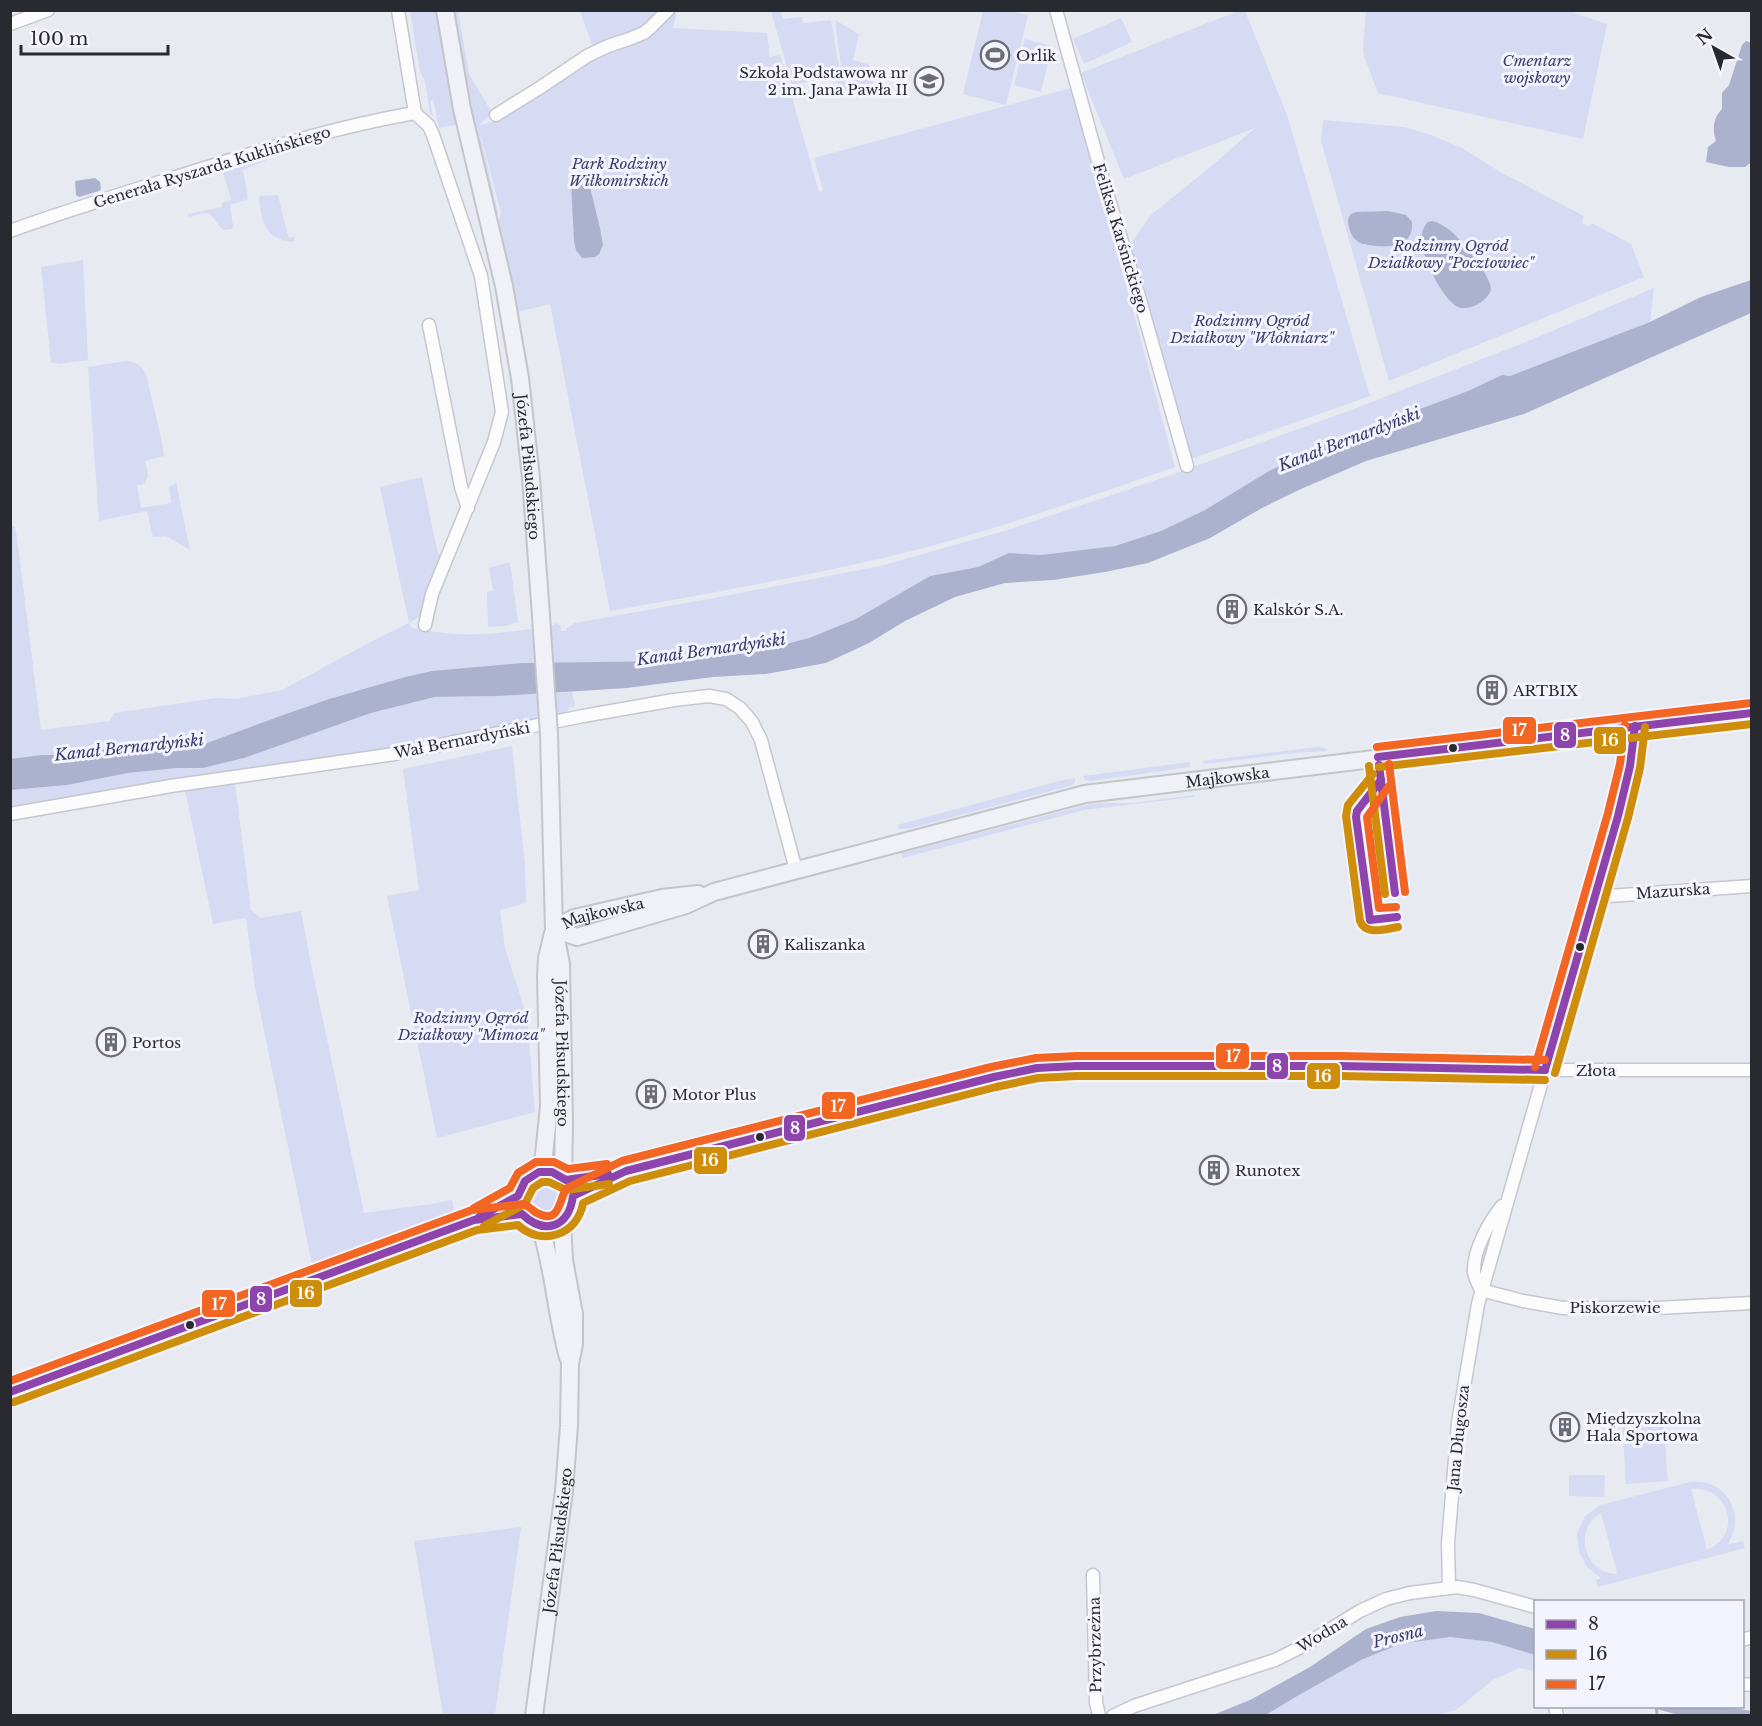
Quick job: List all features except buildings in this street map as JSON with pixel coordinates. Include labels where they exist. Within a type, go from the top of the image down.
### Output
[{"type":"main road","name":"Józefa Piłsudskiego","points":[[445,10],[462,109],[504,286],[520,378],[530,467],[549,734],[554,929],[561,964],[564,1179]]},
{"type":"main road","name":"Majkowska","points":[[554,929],[574,918],[662,898],[714,892],[1085,794],[1752,713]]},
{"type":"main road","name":"Józefa Piłsudskiego","points":[[539,1172],[544,1155],[549,1106],[547,958],[554,929]]},
{"type":"main road","points":[[539,1172],[552,1172],[564,1179],[573,1196],[570,1213],[561,1222],[551,1226],[540,1226],[530,1222],[522,1214],[518,1202],[518,1196],[525,1181],[539,1172]]},
{"type":"main road","name":"Józefa Piłsudskiego","points":[[534,1716],[564,1491],[569,1426],[570,1364],[574,1344],[574,1314],[564,1260],[561,1222]]},
{"type":"main road","name":"Józefa Piłsudskiego","points":[[540,1226],[547,1248],[562,1334],[570,1364]]},
{"type":"street","points":[[10,24],[48,10]]},
{"type":"street","points":[[398,10],[415,113],[429,126],[433,135],[477,262],[484,290],[502,412],[498,430],[432,594],[426,625]]},
{"type":"street","points":[[496,115],[587,56],[644,33],[668,10]]},
{"type":"street","name":"Feliksa Karśnickiego","points":[[1056,10],[1187,466]]},
{"type":"street","name":"Generała Ryszarda Kuklińskiego","points":[[10,231],[293,140],[415,113]]},
{"type":"street","points":[[429,325],[461,487],[468,508]]},
{"type":"street","name":"Wał Bernardyński","points":[[10,814],[171,786],[395,754],[583,716],[709,696],[726,699],[740,708],[757,731],[796,870]]},
{"type":"street","name":"Jana Długosza","points":[[1449,1587],[1448,1543],[1458,1423],[1481,1290],[1626,785],[1635,726]]},
{"type":"street","name":"Mazurska","points":[[1594,897],[1752,886]]},
{"type":"street","name":"Złota","points":[[564,1179],[626,1171],[1036,1068],[1340,1066],[1545,1070],[1752,1070]]},
{"type":"street","name":"Złota","points":[[573,1196],[626,1171]]},
{"type":"street","points":[[10,1392],[474,1220],[518,1196]]},
{"type":"street","points":[[474,1220],[522,1214]]},
{"type":"street","name":"Piskorzewie","points":[[1481,1290],[1531,1303],[1563,1308],[1656,1308],[1752,1303]]},
{"type":"street","name":"Przybrzeżna","points":[[1093,1575],[1096,1702],[1099,1716]]},
{"type":"street","name":"Wodna","points":[[1113,1716],[1134,1706],[1275,1660],[1303,1646],[1360,1611],[1386,1599],[1449,1587],[1474,1590],[1534,1606]]},
{"type":"green space","points":[[410,11],[439,11],[460,124],[439,128],[433,100],[430,101],[433,117],[430,113],[425,81],[420,72]]},
{"type":"green space","name":"Park Rodziny Wiłkomirskich","points":[[451,11],[458,11],[469,74],[492,113],[479,125],[493,122],[596,56],[580,11],[677,11],[673,28],[767,33],[770,57],[780,55],[819,192],[823,191],[814,158],[1071,88],[1175,467],[1026,518],[912,551],[808,574],[610,611],[550,304],[517,312],[498,223],[501,213],[478,125],[498,213],[492,216],[471,127]]},
{"type":"green space","points":[[771,11],[781,11],[783,19],[802,17],[803,23],[831,20],[840,74],[792,85]]},
{"type":"green space","name":"Orlik","points":[[983,11],[1010,11],[1028,15],[1006,105],[963,94]]},
{"type":"green space","name":"Rodzinny Ogród Działkowy \"Włókniarz\"","points":[[1238,11],[1245,11],[1287,115],[1370,396],[1191,459],[1130,245],[1151,215],[1255,128],[1124,179],[1081,73]]},
{"type":"green space","name":"Cmentarz wojskowy","points":[[1366,11],[1569,11],[1607,24],[1583,139],[1378,93],[1364,56]]},
{"type":"green space","points":[[1121,18],[1132,42],[1084,64],[1073,39]]},
{"type":"green space","points":[[835,20],[859,34],[853,60],[868,64],[873,78],[870,91],[862,97],[850,94],[836,82],[842,74]]},
{"type":"green space","points":[[1025,39],[1052,46],[1041,92],[1014,85]]},
{"type":"green space","name":"Rodzinny Ogród Działkowy \"Pocztowiec\"","points":[[1323,120],[1404,127],[1462,148],[1502,173],[1584,216],[1582,223],[1589,227],[1592,223],[1631,244],[1644,277],[1389,381],[1321,141]]},
{"type":"green space","points":[[281,151],[243,170],[248,199],[230,205],[232,229],[223,230],[207,213],[188,217],[188,214],[222,207],[222,203],[231,200],[222,168]]},
{"type":"green space","points":[[278,195],[287,233],[289,238],[294,237],[295,241],[286,241],[274,236],[264,222],[259,196]]},
{"type":"green space","points":[[83,260],[88,360],[59,364],[51,362],[41,267]]},
{"type":"green space","points":[[1654,288],[1650,322],[1510,376],[1502,375],[1468,391],[1324,445],[1269,471],[1205,510],[1161,531],[1115,546],[1041,555],[1009,553],[978,567],[930,576],[856,619],[809,638],[750,653],[668,661],[521,663],[432,671],[329,699],[196,747],[122,747],[66,755],[11,759],[10,526],[15,527],[17,537],[41,730],[110,721],[114,713],[216,698],[236,699],[282,690],[409,623],[412,628],[454,634],[504,632],[557,623],[561,631],[566,631],[575,623],[880,566],[1004,531],[1171,475],[1351,410],[1526,342]]},
{"type":"green space","points":[[126,361],[138,364],[146,374],[164,456],[145,461],[148,475],[145,484],[137,485],[141,508],[171,503],[169,487],[176,482],[190,550],[166,536],[153,537],[147,511],[99,521],[88,367]]},
{"type":"green space","points":[[422,477],[438,554],[444,555],[421,616],[409,623],[380,487]]},
{"type":"green space","points":[[510,562],[518,622],[505,626],[488,627],[487,592],[493,591],[489,568]]},
{"type":"green space","points":[[572,692],[575,706],[569,708],[567,713],[545,715],[519,725],[380,752],[11,809],[11,790],[67,785],[128,773],[203,768],[244,758],[371,713],[435,697]]},
{"type":"green space","name":"Rodzinny Ogród Działkowy \"Mimoza\"","points":[[512,746],[525,864],[526,903],[500,910],[505,948],[527,1017],[535,1112],[437,1138],[387,896],[419,890],[403,769]]},
{"type":"green space","points":[[1318,747],[1328,749],[1205,764],[1202,761]]},
{"type":"green space","points":[[1190,762],[1190,767],[1092,781],[1085,780],[1083,776]]},
{"type":"green space","points":[[1075,778],[1075,782],[1070,786],[912,828],[900,829],[897,825],[1063,780]]},
{"type":"green space","points":[[235,783],[251,910],[261,918],[301,911],[364,1213],[452,1200],[455,1214],[415,1226],[316,1265],[312,1264],[255,987],[246,918],[213,924],[185,790]]},
{"type":"green space","points":[[1194,795],[1194,797],[1084,810],[903,858],[901,853],[1086,805],[1134,803]]},
{"type":"green space","points":[[1332,1056],[1327,1060],[1059,1061],[1011,1067],[964,1079],[959,1077],[1014,1063],[1060,1058]]},
{"type":"green space","points":[[1060,1072],[1198,1072],[1201,1078],[1037,1078],[1019,1082],[1025,1077]]},
{"type":"green space","points":[[1216,1072],[1407,1074],[1407,1077],[1213,1077]]},
{"type":"green space","points":[[949,1079],[948,1083],[777,1125],[777,1123]]},
{"type":"green space","points":[[545,1181],[558,1186],[563,1199],[558,1212],[545,1217],[532,1212],[527,1199],[532,1186]]},
{"type":"green space","points":[[1663,1416],[1668,1481],[1626,1484],[1622,1419]]},
{"type":"green space","points":[[1569,1475],[1605,1475],[1604,1497],[1569,1496]]},
{"type":"green space","points":[[1690,1482],[1703,1482],[1723,1492],[1734,1511],[1733,1534],[1727,1545],[1743,1541],[1745,1548],[1598,1587],[1596,1580],[1601,1578],[1587,1567],[1579,1552],[1577,1534],[1585,1516],[1600,1505]],"holes":[[[1691,1489],[1704,1490],[1715,1495],[1723,1503],[1727,1513],[1728,1523],[1725,1534],[1718,1543],[1707,1550]],[[1601,1513],[1617,1573],[1617,1574],[1605,1572],[1596,1566],[1586,1549],[1587,1529],[1592,1520]]]},
{"type":"green space","points":[[521,1527],[495,1715],[443,1715],[414,1541]]},
{"type":"green space","points":[[1450,1637],[1492,1642],[1534,1655],[1534,1671],[1519,1668],[1493,1680],[1456,1710],[1437,1715],[1266,1716],[1361,1660],[1400,1644]]},
{"type":"water","points":[[1746,41],[1752,43],[1752,155],[1750,163],[1745,167],[1729,167],[1706,162],[1708,147],[1716,141],[1714,124],[1722,109],[1722,93],[1729,85],[1742,45]]},
{"type":"water","points":[[95,178],[100,182],[99,191],[79,197],[76,195],[75,181]]},
{"type":"water","points":[[583,178],[589,183],[603,245],[595,257],[582,258],[576,250],[574,241],[571,183]]},
{"type":"water","points":[[1388,211],[1406,215],[1412,222],[1412,231],[1404,241],[1391,246],[1376,246],[1361,243],[1353,237],[1348,222],[1351,214]]},
{"type":"water","points":[[1432,221],[1445,227],[1457,237],[1487,277],[1491,289],[1480,303],[1469,308],[1458,307],[1440,288],[1430,268],[1422,243],[1423,229],[1428,222]]},
{"type":"water","name":"Kanał Bernardyński","points":[[1751,280],[1751,313],[1524,414],[1366,461],[1262,508],[1210,538],[1148,563],[1053,580],[1005,583],[955,597],[826,663],[766,674],[713,677],[627,688],[498,696],[435,697],[371,713],[244,758],[203,768],[128,773],[67,785],[11,790],[10,759],[66,755],[122,747],[196,747],[329,699],[432,671],[521,663],[668,661],[750,653],[809,638],[856,619],[930,576],[978,567],[1009,553],[1041,555],[1115,546],[1161,531],[1205,510],[1269,471],[1324,445],[1468,391],[1502,375],[1510,376],[1650,322],[1701,297]]},
{"type":"water","name":"Prosna","points":[[1436,1611],[1479,1613],[1534,1629],[1534,1655],[1492,1642],[1450,1637],[1400,1644],[1361,1660],[1266,1715],[1213,1715],[1250,1700],[1310,1667],[1366,1629],[1400,1617]]},
{"type":"water","points":[[1653,1708],[1733,1708],[1751,1711],[1751,1715],[1679,1715]]},
{"type":"waterway","points":[[1656,1708],[1657,1713]]},
{"type":"transit line","name":"17","points":[[1377,747],[1751,703]]},
{"type":"transit line","name":"8","points":[[1378,757],[1752,713]]},
{"type":"transit line","name":"16","points":[[1379,767],[1752,724]]},
{"type":"transit line","name":"17","points":[[1535,1067],[1608,813],[1620,764],[1625,725]]},
{"type":"transit line","name":"8","points":[[1545,1070],[1618,816],[1630,766],[1635,726]]},
{"type":"transit line","name":"16","points":[[1555,1073],[1628,818],[1640,768],[1645,727]]},
{"type":"transit line","name":"17","points":[[1389,764],[1405,892]]},
{"type":"transit line","name":"8","points":[[1379,765],[1395,893]]},
{"type":"transit line","name":"16","points":[[1369,766],[1385,894]]},
{"type":"transit line","name":"16","points":[[1373,774],[1348,805],[1346,816],[1360,921],[1363,926],[1371,930],[1398,927]]},
{"type":"transit line","name":"8","points":[[1381,780],[1357,811],[1356,817],[1370,920],[1397,917]]},
{"type":"transit line","name":"17","points":[[1389,786],[1367,817],[1379,908],[1396,907]]},
{"type":"transit line","name":"17","points":[[10,1381],[472,1210],[523,1204],[539,1214],[552,1215],[558,1208],[567,1188],[622,1161],[991,1067],[1036,1058],[1077,1056],[1340,1056],[1545,1060]]},
{"type":"transit line","name":"8","points":[[10,1392],[474,1220],[522,1214],[539,1225],[555,1225],[567,1215],[573,1196],[626,1171],[994,1077],[1037,1068],[1077,1066],[1340,1066],[1545,1070]]},
{"type":"transit line","name":"16","points":[[14,1402],[477,1230],[518,1225],[527,1232],[537,1235],[557,1234],[574,1223],[583,1203],[630,1181],[1038,1078],[1340,1076],[1545,1080]]},
{"type":"transit line","name":"17","points":[[474,1208],[510,1188],[518,1173],[536,1162],[554,1162],[568,1169],[607,1164]]},
{"type":"transit line","name":"8","points":[[479,1217],[518,1196],[525,1181],[539,1172],[552,1172],[566,1180],[608,1174]]},
{"type":"transit line","name":"16","points":[[484,1226],[525,1204],[533,1188],[542,1182],[549,1182],[566,1190],[609,1184]]},
{"type":"place","name":"Orlik","points":[[995,55]]},
{"type":"place","name":"Szkoła Podstawowa nr 2 im. Jana Pawła II","points":[[929,81]]},
{"type":"place","name":"Kalskór S.A.","points":[[1232,609]]},
{"type":"place","name":"ARTBIX","points":[[1492,690]]},
{"type":"place","name":"Kaliszanka","points":[[763,944]]},
{"type":"place","name":"Portos","points":[[111,1042]]},
{"type":"place","name":"Motor Plus","points":[[651,1094]]},
{"type":"place","name":"Runotex","points":[[1214,1170]]},
{"type":"place","name":"Międzyszkolna Hala Sportowa","points":[[1565,1427]]}]
